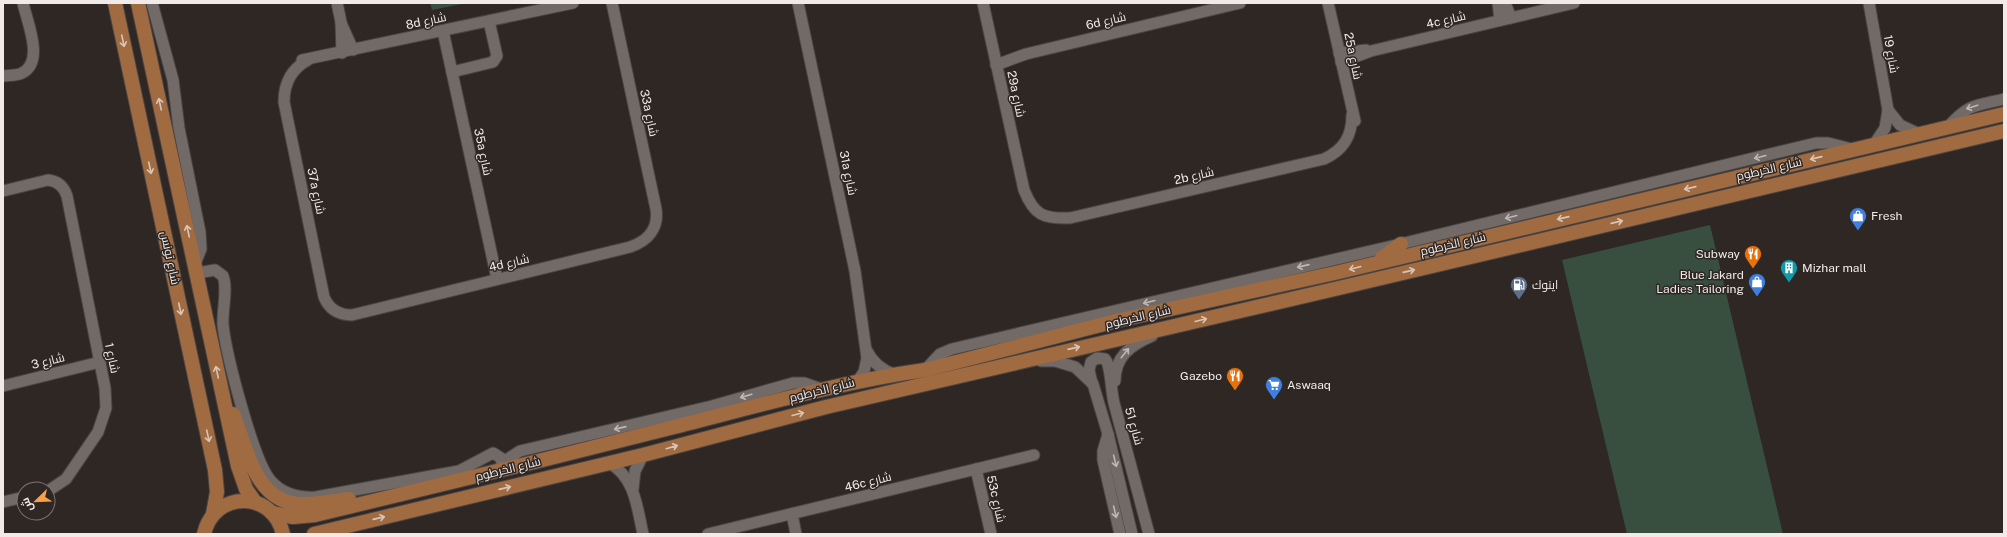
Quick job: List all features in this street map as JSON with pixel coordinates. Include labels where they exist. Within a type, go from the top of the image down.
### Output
[{"type":"main road","name":"شارع تونس","points":[[115,3],[215,470],[217,492],[204,527]]},
{"type":"main road","name":"شارع تونس","points":[[138,3],[240,474],[246,489],[255,502]]},
{"type":"main road","name":"شارع الخرطوم","points":[[272,513],[286,516],[308,516],[372,501],[503,466],[858,382],[894,374],[925,370],[1120,320],[1335,273],[1852,150],[1875,143],[2004,114]]},
{"type":"main road","name":"شارع الخرطوم","points":[[314,534],[643,455],[713,435],[1022,360],[1338,288],[2004,131]]},
{"type":"main road","points":[[1377,262],[1401,244]]},
{"type":"main road","points":[[1335,273],[1338,288]]},
{"type":"main road","points":[[894,392],[894,384],[899,380],[950,370],[986,355]]},
{"type":"main road","points":[[222,392],[238,425],[257,476],[270,492],[278,498],[299,504],[356,498],[372,501]]},
{"type":"main road","points":[[204,527],[222,507],[232,502],[244,501],[255,502],[272,513],[278,520],[283,534]]},
{"type":"main road","points":[[338,534],[352,528],[354,524]]},
{"type":"street","points":[[3,76],[19,69],[26,62],[29,54],[30,37],[23,3]]},
{"type":"street","points":[[152,3],[173,80],[179,128],[200,232],[201,249],[196,270],[215,270],[223,276],[223,325],[240,399],[262,467],[270,481],[280,489],[291,495],[304,498],[316,497],[459,471],[493,453],[520,451],[712,406],[793,383],[804,383],[824,390]]},
{"type":"street","points":[[337,3],[347,52]]},
{"type":"street","name":"8d شارع","points":[[286,75],[308,60],[573,3]]},
{"type":"street","name":"33a شارع","points":[[612,3],[656,209],[657,216],[654,229]]},
{"type":"street","name":"31a شارع","points":[[798,3],[856,271],[867,350],[866,365],[858,382]]},
{"type":"street","name":"29a شارع","points":[[983,3],[1024,190],[1024,200],[1027,209],[1039,217]]},
{"type":"street","name":"6d شارع","points":[[996,61],[1010,54],[1026,54],[1207,7],[1240,3]]},
{"type":"street","name":"25a شارع","points":[[1328,3],[1352,115],[1356,124],[1356,134],[1353,143],[1345,148]]},
{"type":"street","points":[[1498,3],[1500,20]]},
{"type":"street","points":[[1505,3],[1511,18]]},
{"type":"street","name":"4c شارع","points":[[1340,58],[1354,51],[1370,51],[1574,3]]},
{"type":"street","name":"شارع 19","points":[[1869,3],[1888,110],[1885,128],[1875,143]]},
{"type":"street","points":[[452,72],[493,62],[497,56],[489,21]]},
{"type":"street","name":"35a شارع","points":[[443,31],[497,279]]},
{"type":"street","name":"37a شارع","points":[[286,75],[280,88],[323,285],[338,308]]},
{"type":"street","points":[[1947,128],[1960,113],[1969,108],[2004,99]]},
{"type":"street","name":"شارع 19","points":[[1888,110],[1900,125],[1918,133]]},
{"type":"street","points":[[925,370],[940,354],[952,349],[1401,244],[1816,143],[1828,143],[1852,150]]},
{"type":"street","name":"2b شارع","points":[[1039,217],[1047,223],[1057,224],[1070,218],[1324,159],[1337,158],[1345,148]]},
{"type":"street","name":"شارع 1","points":[[3,192],[29,185],[43,185],[55,190],[62,198],[69,213],[100,362],[106,401],[102,424],[66,479],[56,486]]},
{"type":"street","name":"4d شارع","points":[[338,308],[352,315],[363,310],[630,247],[642,242],[654,229]]},
{"type":"street","name":"شارع 51","points":[[1149,534],[1114,403],[1116,370],[1123,354],[1132,345],[1170,327]]},
{"type":"street","name":"31a شارع","points":[[867,350],[874,363],[880,368],[894,374]]},
{"type":"street","points":[[1114,403],[1110,384],[1109,365],[1105,359],[1097,358],[1091,362],[1089,370],[1108,434],[1132,534]]},
{"type":"street","points":[[1022,360],[1049,361],[1066,364],[1074,367],[1092,384]]},
{"type":"street","name":"شارع 3","points":[[3,386],[100,362]]},
{"type":"street","points":[[1108,434],[1103,451],[1103,460],[1120,534]]},
{"type":"street","points":[[493,453],[499,455],[503,466],[520,451]]},
{"type":"street","points":[[633,490],[635,472],[643,455]]},
{"type":"street","name":"46c شارع","points":[[708,534],[1034,455]]},
{"type":"street","points":[[609,463],[624,474],[633,490],[643,534]]},
{"type":"street","name":"53c شارع","points":[[976,469],[991,534]]},
{"type":"street","points":[[3,502],[16,499]]},
{"type":"street","points":[[792,514],[796,534]]},
{"type":"green space","points":[[430,3],[467,3],[432,10]]},
{"type":"green space","points":[[1710,225],[1783,534],[1627,534],[1562,260]]},
{"type":"place","name":"Fresh","points":[[1858,231]]},
{"type":"place","name":"Subway","points":[[1753,269]]},
{"type":"place","name":"Mizhar mall","points":[[1789,283]]},
{"type":"place","name":"Blue Jakard Ladies Tailoring","points":[[1757,297]]},
{"type":"place","name":"اينوك","points":[[1519,300]]},
{"type":"place","name":"Gazebo","points":[[1235,391]]},
{"type":"place","name":"Aswaaq","points":[[1274,400]]}]
